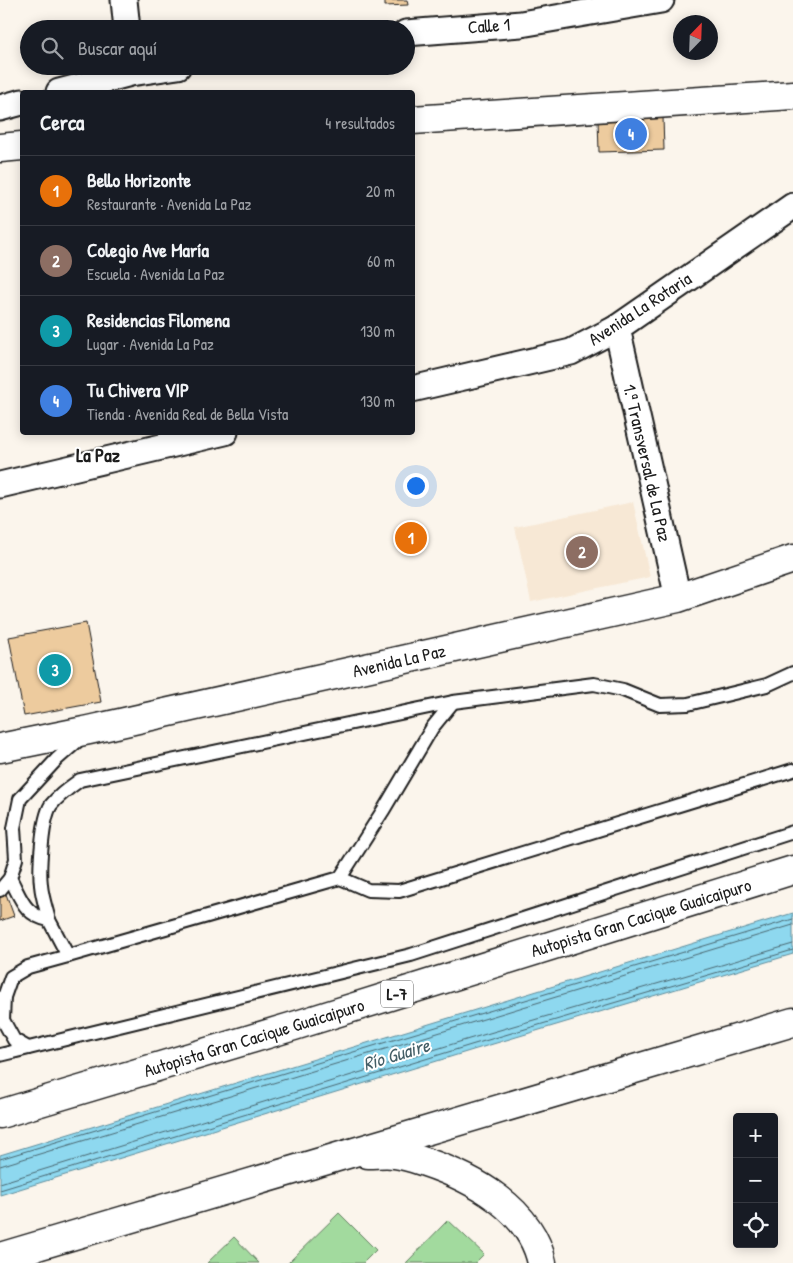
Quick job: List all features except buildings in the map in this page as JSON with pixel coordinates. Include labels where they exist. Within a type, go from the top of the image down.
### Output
[{"type":"main road","points":[[415,120],[793,95]]},
{"type":"main road","points":[[0,148],[20,146]]},
{"type":"main road","name":"Avenida La Paz","points":[[0,748],[90,730],[678,598],[793,559]]},
{"type":"main road","name":"Autopista Gran Cacique Guaicaipuro","points":[[0,1114],[294,1026],[793,870]]},
{"type":"main road","points":[[0,1257],[793,1022]]},
{"type":"main road","points":[[342,1155],[395,1154],[448,1170],[479,1185],[508,1206],[525,1224],[542,1263]]},
{"type":"street","points":[[124,0],[126,20]]},
{"type":"street","name":"Calle 1","points":[[415,32],[521,24],[534,10],[652,1]]},
{"type":"street","points":[[66,90],[115,75]]},
{"type":"street","points":[[0,108],[20,103]]},
{"type":"street","name":"Avenida La Rotaria","points":[[415,388],[571,352],[617,328],[793,206]]},
{"type":"street","name":"1.ª Transversal de La Paz","points":[[617,328],[678,598]]},
{"type":"street","points":[[0,485],[212,435]]},
{"type":"lane","points":[[68,956],[49,920],[41,885],[43,830],[45,818],[51,806],[64,792],[80,780],[453,702],[594,684],[623,690],[660,705],[688,704],[767,684],[793,673]]},
{"type":"lane","points":[[340,878],[432,728],[453,702]]},
{"type":"lane","points":[[0,890],[10,878],[16,859],[14,828],[20,799],[57,759],[90,730]]},
{"type":"lane","points":[[28,1048],[14,1040],[3,1020],[4,997],[11,977],[28,967],[340,878],[368,890],[399,891],[793,770]]},
{"type":"lane","points":[[0,1055],[411,954],[793,832]]},
{"type":"lane","points":[[10,878],[27,910],[49,920]]},
{"type":"shaded area","points":[[633,502],[650,577],[531,602],[515,527]]},
{"type":"green space","points":[[339,1213],[376,1250],[363,1263],[288,1263]]},
{"type":"green space","points":[[448,1220],[484,1254],[475,1263],[406,1263]]},
{"type":"green space","points":[[234,1237],[259,1263],[207,1263]]},
{"type":"water","name":"Río Guaire","points":[[793,913],[793,954],[0,1195],[0,1155]]},
{"type":"place","name":"Tu Chivera VIP","points":[[631,134]]},
{"type":"place","name":"Bello Horizonte","points":[[411,538]]},
{"type":"place","name":"Colegio Ave María","points":[[582,552]]},
{"type":"place","name":"Residencias Filomena","points":[[55,670]]},
{"type":"district","name":"La Paz","points":[[98,455]]}]
